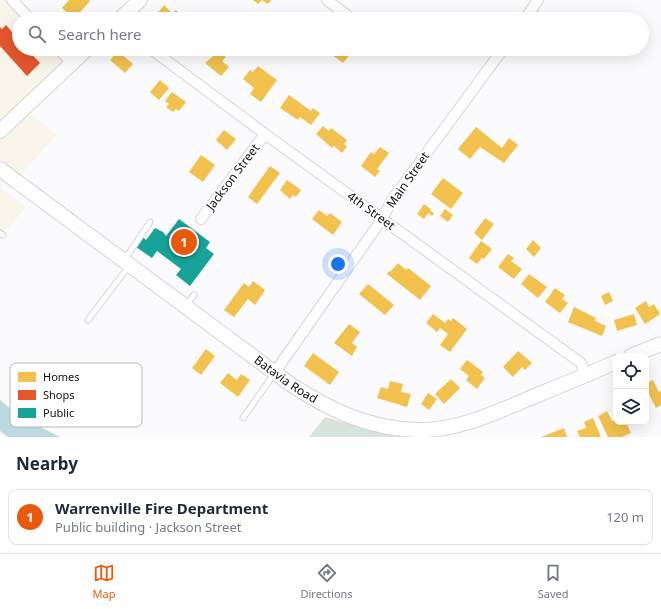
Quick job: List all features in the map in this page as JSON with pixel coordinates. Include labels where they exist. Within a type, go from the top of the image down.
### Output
[{"type":"main road","points":[[127,12],[140,0]]},
{"type":"main road","points":[[0,132],[80,56]]},
{"type":"main road","name":"Batavia Road","points":[[0,169],[126,262],[190,301],[276,372],[315,400],[334,411],[360,421],[417,430],[453,426],[482,417],[613,363]]},
{"type":"main road","points":[[638,353],[661,344]]},
{"type":"street","points":[[12,0],[23,12]]},
{"type":"street","points":[[327,0],[343,12]]},
{"type":"street","points":[[529,12],[538,0]]},
{"type":"street","points":[[66,56],[72,63]]},
{"type":"street","name":"4th Street","points":[[160,56],[265,134],[581,363],[585,375]]},
{"type":"street","name":"Main Street","points":[[276,372],[382,219],[392,200],[498,56]]},
{"type":"street","name":"Jackson Street","points":[[201,219],[265,134]]},
{"type":"lane","points":[[88,320],[150,222]]},
{"type":"lane","points":[[243,418],[276,372]]},
{"type":"shaded area","points":[[3,0],[7,0],[18,12],[12,12],[12,56],[60,56],[65,61],[0,124],[0,3]]},
{"type":"shaded area","points":[[29,114],[57,135],[20,175],[0,160],[0,140]]},
{"type":"shaded area","points":[[0,179],[2,180],[1,189],[26,207],[0,237]]},
{"type":"shaded area","points":[[325,417],[365,428],[430,437],[309,437]]},
{"type":"water","points":[[0,400],[10,408],[10,427],[40,427],[60,437],[8,437],[0,431]]},
{"type":"building: Homes","points":[[69,0],[90,1],[80,12],[66,12],[62,8]]},
{"type":"building: Homes","points":[[253,0],[262,0],[258,4]]},
{"type":"building: Homes","points":[[262,0],[271,0],[268,4]]},
{"type":"building: Homes","points":[[164,5],[171,12],[158,12]]},
{"type":"building: Homes","points":[[114,56],[124,56],[133,64],[125,73],[110,60]]},
{"type":"building: Homes","points":[[213,56],[225,56],[226,57],[222,61],[229,67],[221,76],[205,63]]},
{"type":"building: Homes","points":[[333,56],[349,56],[343,63]]},
{"type":"building: Homes","points":[[258,66],[277,80],[261,102],[250,94],[254,88],[243,79],[250,70],[253,72]]},
{"type":"building: Homes","points":[[160,80],[169,88],[159,100],[150,92]]},
{"type":"building: Homes","points":[[172,92],[186,102],[179,111],[176,109],[173,112],[166,107],[169,104],[165,101]]},
{"type":"building: Homes","points":[[289,95],[311,111],[313,108],[320,113],[311,125],[300,117],[298,120],[280,108]]},
{"type":"building: Homes","points":[[323,126],[329,131],[331,128],[347,140],[344,144],[347,146],[342,153],[334,146],[332,148],[316,134]]},
{"type":"building: Homes","points":[[476,127],[502,148],[509,138],[518,145],[504,163],[480,147],[470,159],[458,149]]},
{"type":"building: Homes","points":[[224,130],[236,139],[227,150],[216,140]]},
{"type":"building: Homes","points":[[380,147],[389,153],[377,169],[380,171],[375,177],[361,166],[371,152],[374,154]]},
{"type":"building: Homes","points":[[201,155],[215,165],[203,182],[189,172]]},
{"type":"building: Homes","points":[[270,166],[280,173],[257,204],[248,197]]},
{"type":"building: Homes","points":[[443,178],[463,193],[451,209],[431,194]]},
{"type":"building: Homes","points":[[287,180],[301,190],[296,197],[293,195],[290,199],[280,190]]},
{"type":"building: Homes","points":[[424,204],[434,213],[432,216],[428,213],[424,219],[417,214]]},
{"type":"building: Homes","points":[[445,209],[453,215],[448,222],[440,216]]},
{"type":"building: Homes","points":[[319,210],[327,216],[330,213],[342,222],[333,235],[312,219]]},
{"type":"building: Homes","points":[[485,218],[494,224],[482,240],[474,233]]},
{"type":"building: Homes","points":[[533,240],[541,248],[534,257],[526,249]]},
{"type":"building: Homes","points":[[481,241],[492,249],[484,259],[482,258],[477,264],[469,258]]},
{"type":"building: Homes","points":[[508,254],[514,258],[511,261],[522,269],[514,279],[498,267]]},
{"type":"building: Homes","points":[[398,263],[406,270],[408,268],[431,286],[420,300],[387,274]]},
{"type":"building: Homes","points":[[529,274],[547,287],[538,298],[521,284]]},
{"type":"building: Homes","points":[[253,281],[265,290],[255,305],[248,299],[234,317],[224,310],[244,283],[249,287]]},
{"type":"building: Homes","points":[[368,284],[394,305],[385,315],[359,294]]},
{"type":"building: Homes","points":[[555,288],[565,295],[562,299],[568,303],[560,313],[545,302]]},
{"type":"building: Homes","points":[[609,292],[613,301],[605,305],[601,296]]},
{"type":"building: Homes","points":[[646,301],[649,307],[654,304],[660,314],[645,324],[635,308]]},
{"type":"building: Homes","points":[[574,307],[596,318],[595,321],[606,326],[602,336],[568,322]]},
{"type":"building: Homes","points":[[433,314],[445,323],[448,319],[451,321],[453,318],[467,329],[450,352],[440,345],[448,334],[440,328],[437,332],[426,323]]},
{"type":"building: Homes","points":[[634,314],[637,325],[617,331],[614,320]]},
{"type":"building: Homes","points":[[349,324],[360,332],[352,343],[357,347],[352,356],[334,343]]},
{"type":"building: Homes","points":[[206,349],[215,356],[201,375],[192,368]]},
{"type":"building: Homes","points":[[518,351],[532,363],[525,370],[522,367],[513,377],[503,367]]},
{"type":"building: Homes","points":[[313,353],[339,372],[330,385],[304,366]]},
{"type":"building: Homes","points":[[467,360],[483,372],[481,375],[485,378],[477,389],[466,380],[469,376],[460,369]]},
{"type":"building: Homes","points":[[228,373],[237,380],[241,374],[250,380],[238,397],[220,383]]},
{"type":"building: Homes","points":[[451,379],[460,388],[444,404],[435,394]]},
{"type":"building: Homes","points":[[653,380],[659,392],[661,391],[661,405],[656,408],[649,394],[649,382]]},
{"type":"building: Homes","points":[[390,381],[403,384],[401,392],[411,394],[407,407],[377,398],[381,387],[388,389]]},
{"type":"building: Homes","points":[[428,393],[437,399],[429,410],[421,404]]},
{"type":"building: Homes","points":[[607,411],[613,420],[613,425],[627,425],[631,433],[622,437],[608,437],[598,416]]},
{"type":"building: Homes","points":[[593,418],[601,437],[580,437],[577,431],[586,428],[584,422]]},
{"type":"building: Homes","points":[[564,428],[567,437],[541,437]]},
{"type":"building: Shops","points":[[6,25],[12,32],[12,56],[34,56],[40,63],[27,76],[0,46],[0,27],[2,29]]},
{"type":"building: Public","points":[[179,219],[210,242],[206,248],[214,254],[190,286],[176,275],[181,269],[157,251],[152,258],[136,247],[143,237],[146,240],[155,228],[163,232],[166,236]]},
{"type":"place","name":"Warrenville Fire Department","points":[[184,242]]}]
